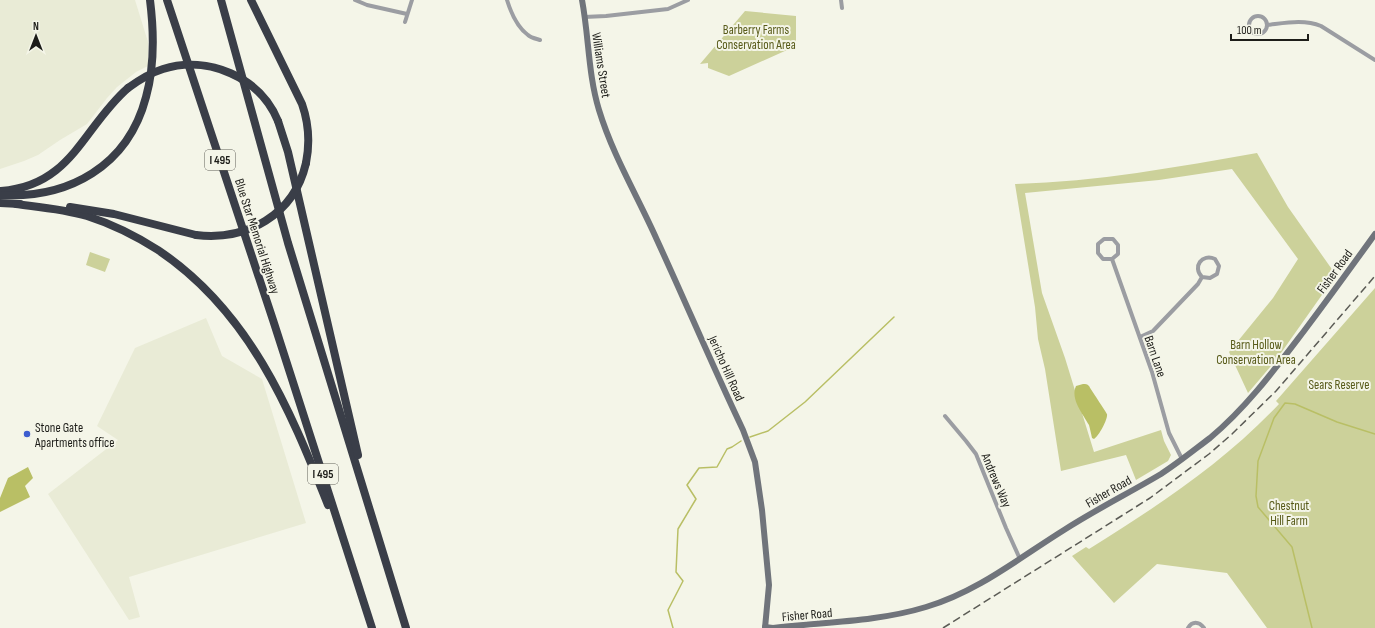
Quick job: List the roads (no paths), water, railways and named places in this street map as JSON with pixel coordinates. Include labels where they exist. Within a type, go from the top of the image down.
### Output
[{"type":"highway","points":[[0,195],[26,196],[50,192],[72,185],[98,170],[124,144],[141,114],[150,81],[153,38],[150,0]]},
{"type":"highway","name":"Blue Star Memorial Highway","points":[[167,0],[357,580]]},
{"type":"highway","name":"Blue Star Memorial Highway","points":[[221,0],[283,225],[374,522]]},
{"type":"highway","points":[[16,204],[75,208],[106,212],[196,235],[217,236],[253,228],[282,208],[292,196],[302,177],[309,146],[309,132],[302,104],[250,0]]},
{"type":"highway","points":[[0,191],[28,186],[57,170],[72,156],[115,101],[128,88],[146,76],[167,68],[192,65],[213,67],[231,74],[253,87],[268,103],[278,121],[289,156],[374,522]]},
{"type":"highway","points":[[0,202],[81,214],[125,232],[150,245],[174,262],[197,280],[217,301],[250,343],[283,402],[311,463],[357,580]]},
{"type":"highway","name":"I 495","points":[[374,522],[406,628]]},
{"type":"highway","name":"I 495","points":[[357,580],[372,628]]},
{"type":"street","points":[[355,0],[367,5],[407,14]]},
{"type":"street","points":[[405,22],[412,0]]},
{"type":"street","points":[[507,0],[516,22],[528,36],[540,40]]},
{"type":"street","name":"Williams Street","points":[[582,0],[594,91],[599,111],[607,132]]},
{"type":"street","points":[[584,17],[668,9],[688,0]]},
{"type":"street","points":[[840,0],[842,8]]},
{"type":"street","points":[[1259,16],[1264,18],[1267,25],[1264,32],[1257,34],[1252,32],[1249,24],[1251,19],[1259,16]]},
{"type":"street","points":[[1267,25],[1299,22],[1314,23],[1375,60]]},
{"type":"street","name":"Jericho Hill Road","points":[[607,132],[657,238],[755,462],[767,556],[769,595],[765,627]]},
{"type":"street","name":"Fisher Road","points":[[765,627],[773,628],[870,619],[897,615],[945,601],[963,593],[989,578],[1066,529],[1162,473],[1182,459],[1232,418],[1269,378],[1375,234]]},
{"type":"street","points":[[1104,239],[1113,239],[1118,245],[1118,254],[1112,259],[1103,259],[1098,253],[1098,244],[1104,239]]},
{"type":"street","points":[[1206,257],[1215,259],[1219,266],[1217,274],[1210,278],[1202,277],[1198,270],[1200,262],[1206,257]]},
{"type":"street","name":"Barn Lane","points":[[1112,259],[1152,372],[1169,433],[1182,459]]},
{"type":"street","points":[[1140,337],[1154,330],[1198,284],[1202,277]]},
{"type":"street","name":"Andrews Way","points":[[945,416],[966,441],[979,460],[1020,559]]},
{"type":"street","points":[[1188,628],[1194,623],[1200,624],[1204,628]]},
{"type":"waterway","points":[[750,437],[768,431],[805,402],[894,317]]},
{"type":"waterway","points":[[1312,628],[1292,547],[1258,507],[1256,496],[1258,461],[1274,418],[1285,403],[1295,404],[1337,422],[1375,434]]},
{"type":"waterway","points":[[673,628],[668,610],[683,581],[676,572],[678,529],[696,499],[687,485],[699,468],[717,467],[727,449],[741,441]]},
{"type":"railway","points":[[943,628],[1150,498],[1209,454],[1276,391],[1375,276]]},
{"type":"place","name":"Stone Gate Apartments office","points":[[27,434]]},
{"type":"park label","name":"Barberry Farms Conservation Area","points":[[756,36]]},
{"type":"park label","name":"Barn Hollow Conservation Area","points":[[1256,352]]},
{"type":"park label","name":"Sears Reserve","points":[[1339,384]]},
{"type":"park label","name":"Chestnut Hill Farm","points":[[1289,512]]}]
